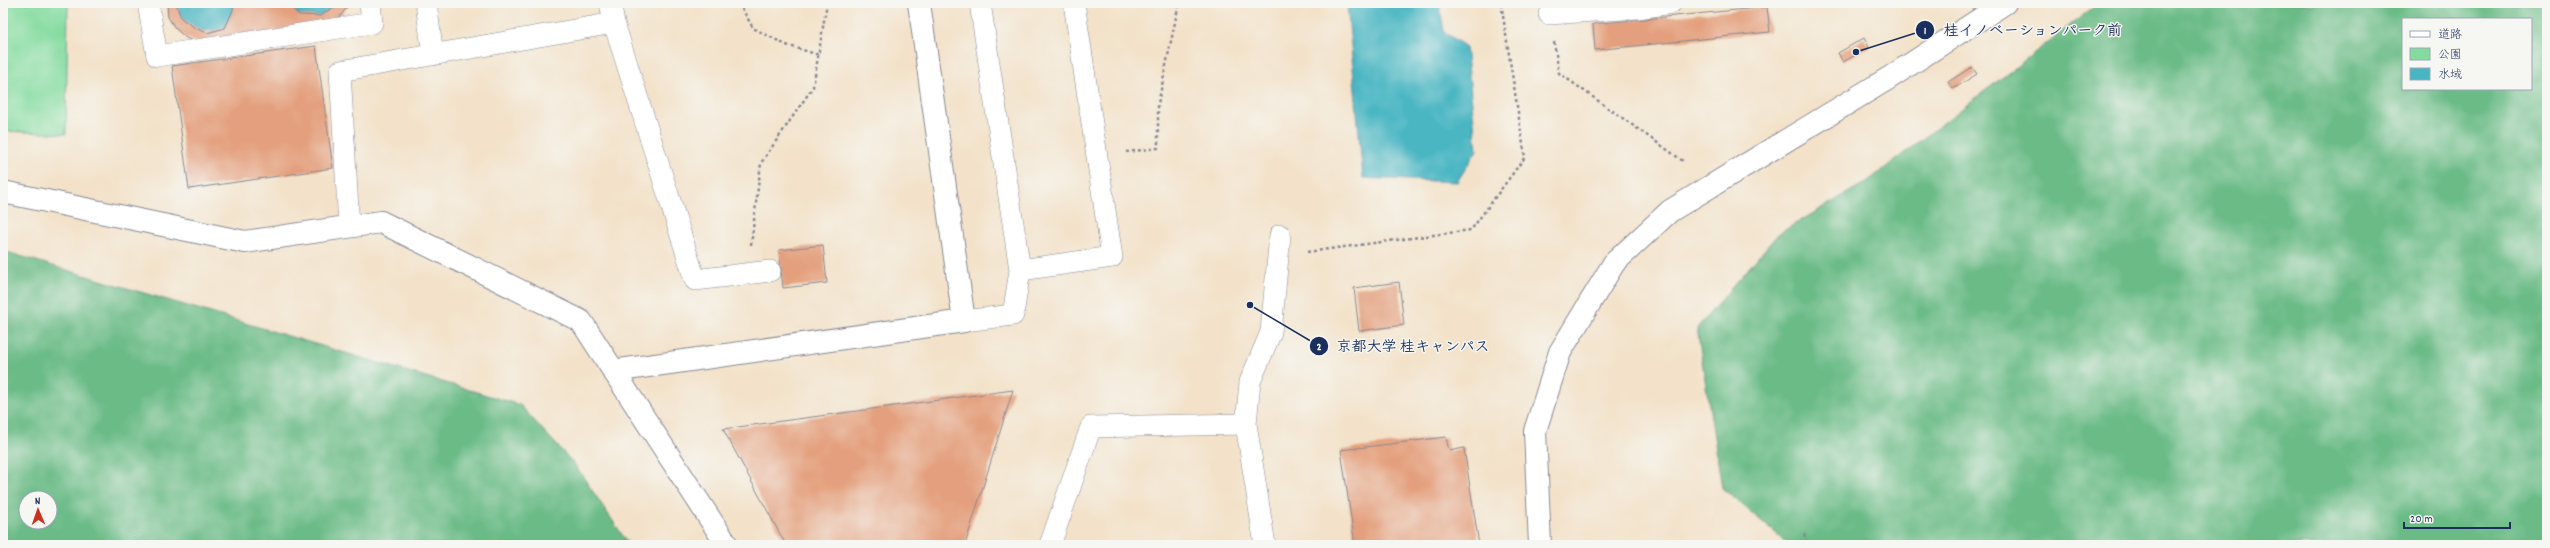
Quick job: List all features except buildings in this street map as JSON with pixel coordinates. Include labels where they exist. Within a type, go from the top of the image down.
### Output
[{"type":"street","points":[[613,371],[964,321],[919,3]]},
{"type":"street","points":[[1540,545],[1535,431],[1560,352],[1614,263],[1670,211],[1889,78],[2005,3]]},
{"type":"street","points":[[3,192],[245,242],[381,222],[581,321],[727,545]]},
{"type":"lane","points":[[148,3],[157,56],[372,23],[370,3]]},
{"type":"lane","points":[[426,3],[433,55]]},
{"type":"lane","points":[[610,3],[614,23],[695,280],[762,272]]},
{"type":"lane","points":[[964,321],[1013,315],[1020,270],[980,3]]},
{"type":"lane","points":[[1020,270],[1112,257],[1074,3]]},
{"type":"lane","points":[[1550,14],[1638,8],[1671,3]]},
{"type":"lane","points":[[349,227],[340,71],[614,23]]},
{"type":"lane","points":[[1265,545],[1246,424],[1250,382],[1271,332],[1280,235]]},
{"type":"lane","points":[[1050,545],[1091,427],[1246,424]]},
{"type":"path","points":[[739,3],[753,28],[786,45],[819,55]]},
{"type":"path","points":[[762,272],[751,244],[762,163],[813,86],[827,3]]},
{"type":"path","points":[[1097,156],[1158,148],[1158,104],[1179,3]]},
{"type":"path","points":[[1278,256],[1471,230],[1525,157],[1502,3]]},
{"type":"path","points":[[1550,14],[1559,73],[1683,161]]},
{"type":"path","points":[[1804,534],[1808,545]]},
{"type":"green space","points":[[3,3],[68,3],[66,134],[3,131]]},
{"type":"green space","points":[[2099,3],[2547,3],[2547,545],[1790,545],[1722,488],[1697,328],[1778,234],[1868,181]]},
{"type":"green space","points":[[3,251],[520,405],[575,465],[629,545],[3,545]]},
{"type":"water","points":[[176,3],[233,3],[233,10],[225,28],[208,31],[200,30],[189,25],[184,19]]},
{"type":"water","points":[[286,3],[339,3],[320,16],[299,15]]},
{"type":"water","points":[[1347,3],[1439,3],[1444,32],[1466,47],[1477,150],[1457,182],[1363,178]]},
{"type":"place","name":"桂イノベーションパーク前","points":[[1856,52]]},
{"type":"place","name":"京都大学 桂キャンパス","points":[[1250,305]]}]
